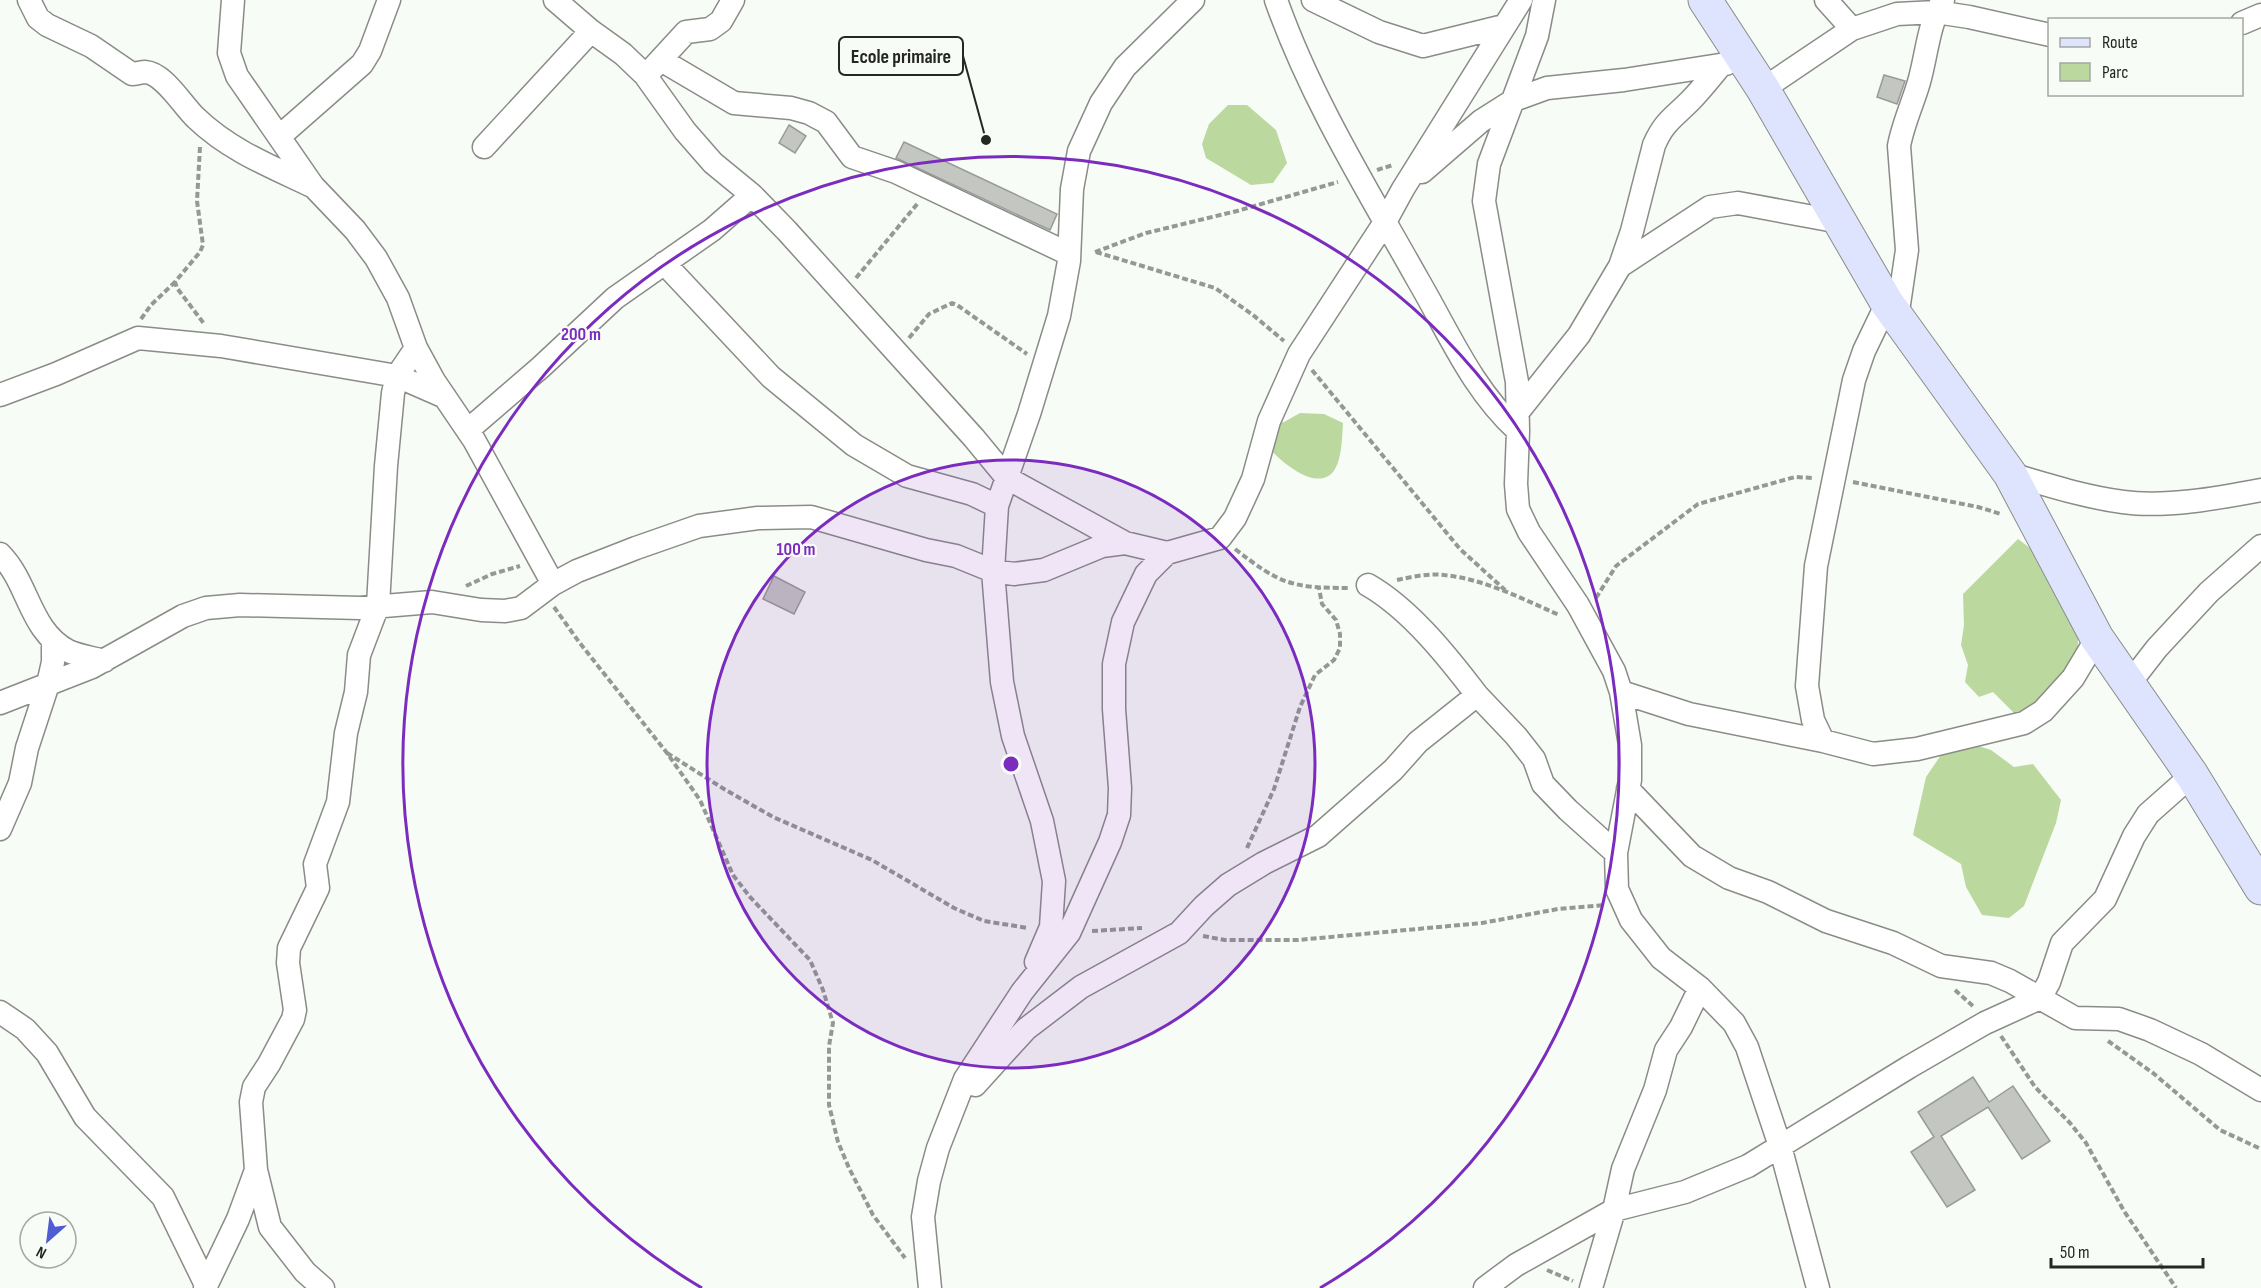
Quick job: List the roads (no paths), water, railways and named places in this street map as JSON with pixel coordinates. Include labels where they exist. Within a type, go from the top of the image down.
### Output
[{"type":"street","points":[[29,0],[38,18],[47,25],[91,46],[132,74],[147,72],[155,76],[166,84],[195,117],[237,149],[313,186]]},
{"type":"street","points":[[232,0],[229,52],[237,76],[313,186],[355,230],[376,258],[398,298],[416,348],[434,381],[468,430],[549,587]]},
{"type":"street","points":[[280,136],[362,64],[370,51],[389,0]]},
{"type":"street","points":[[555,0],[591,31],[623,54],[734,103],[791,108],[809,113],[826,122],[852,157],[896,172],[1069,258]]},
{"type":"street","points":[[653,68],[686,32],[710,28],[720,21],[733,0]]},
{"type":"street","points":[[1059,932],[1054,881],[1042,821],[1013,736],[1002,682],[993,571],[997,506],[1059,316],[1069,258],[1072,189],[1079,151],[1101,103],[1125,67],[1193,0]]},
{"type":"street","points":[[1276,0],[1319,100],[1358,176],[1462,362],[1504,418],[1518,421]]},
{"type":"street","points":[[1313,0],[1379,32],[1423,46],[1504,26]]},
{"type":"street","points":[[653,68],[685,131],[713,163],[752,195],[844,293],[1007,478],[1125,543],[1167,553],[1220,538],[1235,518],[1253,479],[1269,421],[1299,354],[1385,222],[1403,189],[1521,0]]},
{"type":"street","points":[[1544,0],[1537,36],[1489,164],[1484,201],[1517,382],[1516,484],[1518,509],[1529,532],[1583,614],[1614,671],[1621,692],[1630,745],[1628,789],[1616,853],[1617,889],[1632,920],[1661,958],[1700,988],[1734,1023],[1747,1047],[1780,1146],[1818,1288]]},
{"type":"street","points":[[1705,0],[1733,63],[1763,89],[1892,310],[2010,474],[2097,638],[2192,775],[2261,888]]},
{"type":"street","points":[[1826,0],[1852,29]]},
{"type":"street","points":[[1763,89],[1852,29],[1897,14],[1940,6],[1969,17],[2048,35]]},
{"type":"street","points":[[1823,741],[1814,720],[1807,686],[1816,566],[1857,370],[1863,351],[1892,310],[1907,250],[1899,146],[1940,6]]},
{"type":"street","points":[[2243,22],[2261,15]]},
{"type":"street","points":[[484,147],[591,31]]},
{"type":"street","points":[[1403,189],[1481,121],[1514,100],[1547,88],[1624,80],[1733,63]]},
{"type":"street","points":[[1518,421],[1579,335],[1620,266],[1659,133],[1666,122],[1733,63]]},
{"type":"street","points":[[468,430],[541,367],[615,298],[712,230],[752,195]]},
{"type":"street","points":[[1620,266],[1710,207],[1724,204],[1738,203],[1840,222]]},
{"type":"street","points":[[664,263],[771,377],[854,445],[907,476],[972,494],[997,506]]},
{"type":"street","points":[[0,395],[56,374],[138,338],[221,346],[397,376],[446,397]]},
{"type":"street","points":[[322,1288],[305,1272],[270,1227],[256,1170],[251,1102],[254,1087],[269,1064],[295,1010],[288,963],[289,948],[318,888],[315,864],[338,802],[346,733],[356,692],[359,655],[378,605],[386,466],[393,393],[397,376],[416,348]]},
{"type":"street","points":[[2010,474],[2081,494],[2125,503],[2164,504],[2261,490]]},
{"type":"street","points":[[0,703],[104,661],[183,615],[206,608],[240,605],[360,608],[432,602],[505,612],[521,608],[549,587],[577,571],[699,526],[758,518],[811,517],[926,550],[956,556],[993,571],[1014,574],[1044,570],[1102,546],[1125,543]]},
{"type":"street","points":[[2129,684],[2157,648],[2209,592],[2261,546]]},
{"type":"street","points":[[930,1288],[923,1217],[938,1148],[966,1079],[1059,932],[1110,842],[1119,815],[1120,788],[1114,710],[1114,664],[1123,622],[1146,574],[1167,553]]},
{"type":"street","points":[[0,554],[10,565],[44,631],[53,641],[71,652],[104,661]]},
{"type":"street","points":[[1368,585],[1381,593],[1441,647],[1477,695],[1516,736],[1534,759],[1543,784],[1616,853]]},
{"type":"street","points":[[1621,692],[1689,714],[1823,741],[1873,754],[1917,749],[2024,723],[2043,711],[2073,678],[2097,638]]},
{"type":"street","points":[[0,829],[20,783],[27,748],[48,684],[53,662],[53,641]]},
{"type":"street","points":[[953,1111],[998,1057],[1026,1029],[1081,987],[1179,933],[1228,885],[1264,863],[1318,836],[1393,770],[1418,742],[1477,695]]},
{"type":"street","points":[[1485,1288],[1524,1260],[1614,1210],[1685,1192],[1748,1166],[1909,1066],[1991,1021],[2040,998],[2049,982],[2062,944],[2105,899],[2134,836],[2148,814],[2192,775]]},
{"type":"street","points":[[1628,789],[1692,856],[1729,878],[1768,892],[1826,921],[1893,943],[1941,966],[1991,973],[2010,981],[2075,1018],[2119,1019],[2150,1030],[2201,1054],[2261,1090]]},
{"type":"street","points":[[1585,1286],[1614,1210],[1623,1169],[1655,1090],[1666,1050],[1700,988]]},
{"type":"street","points":[[0,1012],[26,1029],[47,1053],[85,1117],[163,1197],[206,1286]]},
{"type":"street","points":[[206,1286],[238,1220],[256,1170]]},
{"type":"place","name":"Ecole primaire","points":[[986,140]]}]
